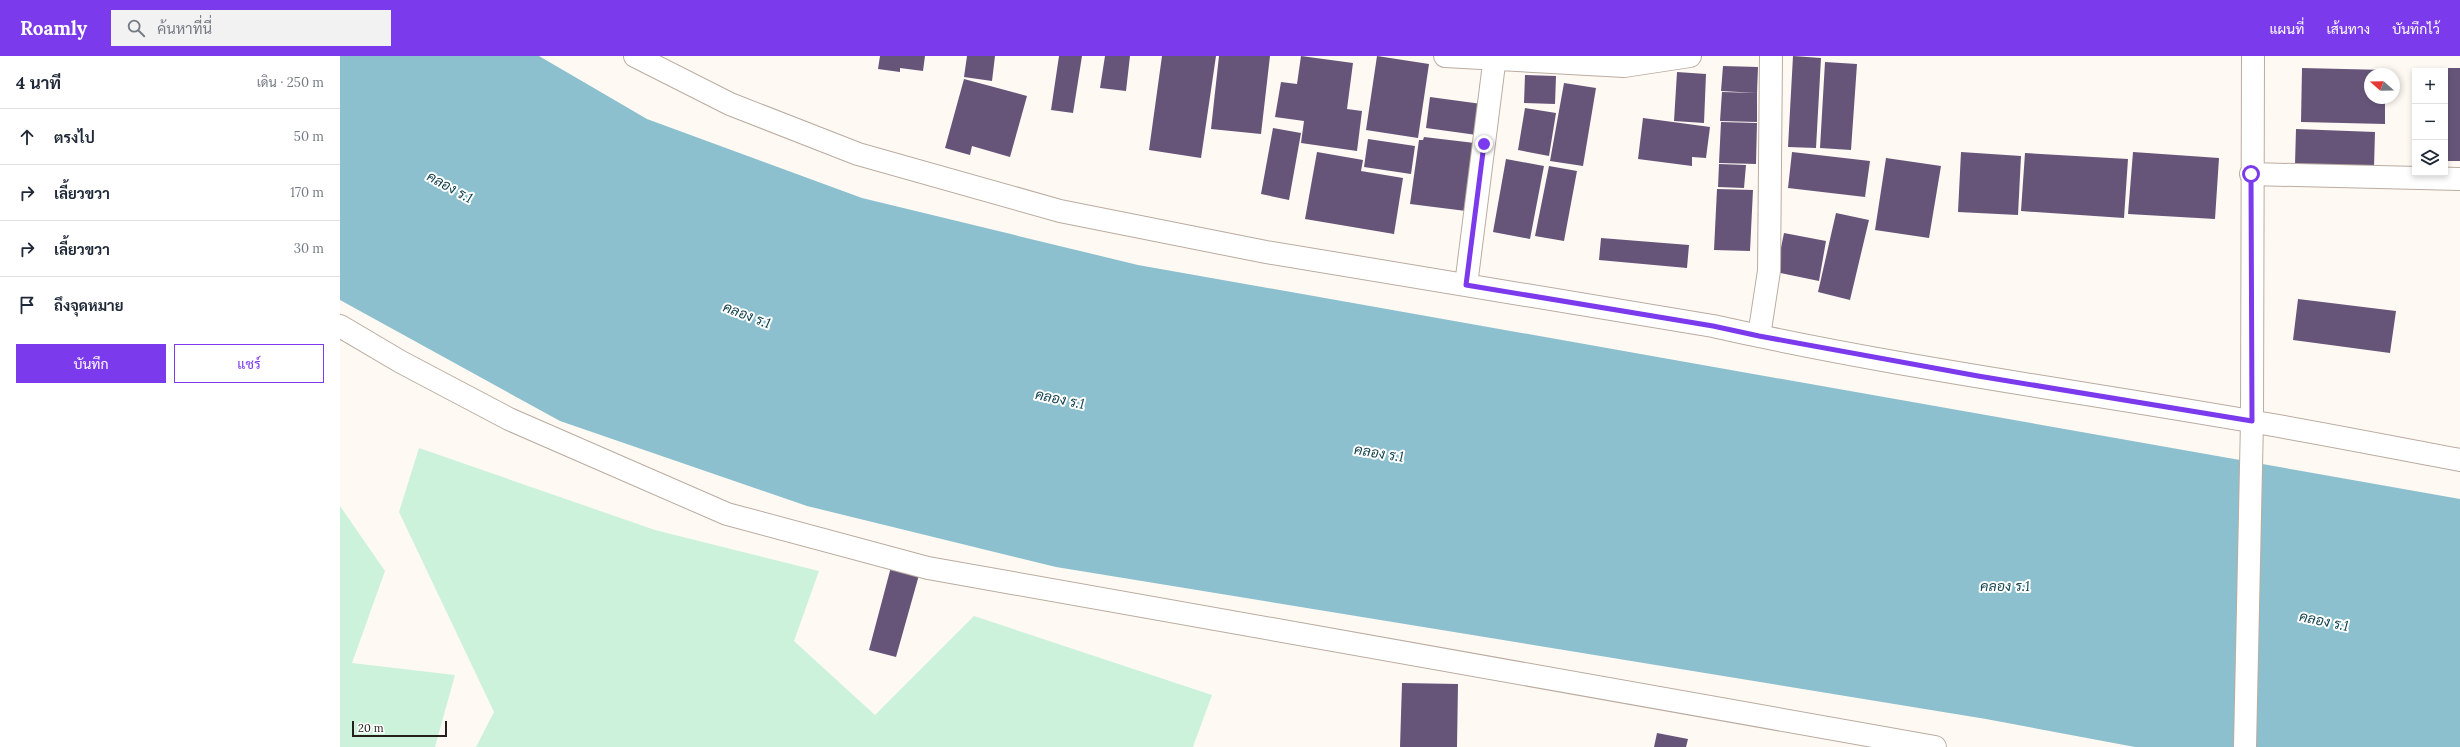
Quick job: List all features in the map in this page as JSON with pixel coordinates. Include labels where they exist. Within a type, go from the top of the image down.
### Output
[{"type":"street","points":[[635,56],[730,104],[858,154],[1060,211],[1266,252],[1713,326],[1759,336],[1978,376],[2252,421],[2460,460]]},
{"type":"street","points":[[1445,56],[1624,66],[1690,56]]},
{"type":"street","points":[[1759,336],[1768,271],[1771,56]]},
{"type":"street","points":[[2245,747],[2252,421],[2252,56]]},
{"type":"street","points":[[1466,285],[1495,58]]},
{"type":"street","points":[[2251,174],[2460,179]]},
{"type":"street","points":[[340,326],[401,362],[509,419],[727,514],[928,568],[1935,747]]},
{"type":"green space","points":[[419,448],[655,530],[819,571],[794,641],[875,715],[974,616],[1212,695],[1193,747],[476,747],[494,712],[399,512]]},
{"type":"green space","points":[[340,506],[385,571],[352,663],[455,675],[435,747],[340,747]]},
{"type":"water","name":"คลอง ร.1","points":[[340,56],[539,56],[647,119],[862,198],[1138,265],[2460,499],[2460,747],[2135,747],[1986,719],[1056,567],[807,506],[560,421],[340,300]]},
{"type":"building","points":[[880,56],[925,56],[923,71],[900,68],[900,72],[878,69]]},
{"type":"building","points":[[967,56],[995,56],[992,81],[964,77]]},
{"type":"building","points":[[1059,56],[1082,56],[1073,113],[1051,110]]},
{"type":"building","points":[[1105,56],[1130,56],[1126,91],[1100,88]]},
{"type":"building","points":[[1162,56],[1216,56],[1201,158],[1149,150]]},
{"type":"building","points":[[1219,56],[1270,56],[1261,134],[1211,129]]},
{"type":"building","points":[[1301,56],[1353,63],[1347,109],[1362,111],[1357,151],[1301,143],[1304,121],[1275,117],[1281,82],[1297,84]]},
{"type":"building","points":[[1377,56],[1429,64],[1418,138],[1366,130]]},
{"type":"building","points":[[1793,56],[1821,58],[1816,148],[1788,147]]},
{"type":"building","points":[[1825,62],[1857,64],[1851,150],[1820,148]]},
{"type":"building","points":[[1723,66],[1758,67],[1757,93],[1721,91]]},
{"type":"building","points":[[2302,68],[2364,69],[2364,104],[2385,104],[2385,124],[2301,122]]},
{"type":"building","points":[[2448,68],[2460,68],[2460,161],[2448,161]]},
{"type":"building","points":[[1677,72],[1706,74],[1704,123],[1674,121]]},
{"type":"building","points":[[1525,75],[1556,76],[1555,104],[1524,103]]},
{"type":"building","points":[[964,79],[1027,96],[1010,157],[972,146],[970,155],[945,148]]},
{"type":"building","points":[[1564,83],[1596,88],[1583,166],[1550,161]]},
{"type":"building","points":[[1722,92],[1757,93],[1757,122],[1720,121]]},
{"type":"building","points":[[1430,97],[1489,105],[1484,136],[1426,128]]},
{"type":"building","points":[[1525,108],[1556,113],[1549,156],[1518,150]]},
{"type":"building","points":[[1643,118],[1710,127],[1706,158],[1692,157],[1692,166],[1638,159]]},
{"type":"building","points":[[1721,122],[1757,123],[1756,164],[1719,163]]},
{"type":"building","points":[[1273,128],[1301,133],[1289,200],[1261,194]]},
{"type":"building","points":[[2296,129],[2375,132],[2374,167],[2295,164]]},
{"type":"building","points":[[1424,137],[1483,144],[1474,212],[1410,204],[1419,140],[1423,140]]},
{"type":"building","points":[[1368,139],[1415,146],[1411,174],[1364,167]]},
{"type":"building","points":[[1317,152],[1363,160],[1361,171],[1403,178],[1394,234],[1305,219]]},
{"type":"building","points":[[1792,152],[1870,161],[1865,197],[1788,188]]},
{"type":"building","points":[[1961,152],[2021,156],[2018,215],[1958,212]]},
{"type":"building","points":[[2133,152],[2219,158],[2215,219],[2128,214]]},
{"type":"building","points":[[2025,153],[2128,159],[2124,218],[2021,211]]},
{"type":"building","points":[[1886,158],[1941,166],[1929,238],[1875,230]]},
{"type":"building","points":[[1506,159],[1544,166],[1530,239],[1493,232]]},
{"type":"building","points":[[1719,164],[1746,165],[1744,188],[1718,187]]},
{"type":"building","points":[[1549,166],[1577,171],[1564,241],[1535,236]]},
{"type":"building","points":[[1717,189],[1753,190],[1750,251],[1714,250]]},
{"type":"building","points":[[1836,213],[1869,220],[1850,300],[1818,292]]},
{"type":"building","points":[[1784,233],[1826,241],[1819,281],[1776,272]]},
{"type":"building","points":[[1601,238],[1689,245],[1687,268],[1599,260]]},
{"type":"building","points":[[2298,299],[2396,311],[2390,353],[2293,340]]},
{"type":"building","points":[[891,567],[919,575],[896,657],[869,650]]},
{"type":"building","points":[[1402,683],[1458,684],[1457,747],[1400,747]]},
{"type":"building","points":[[1657,733],[1688,739],[1686,747],[1654,747]]},
{"type":"route","points":[[1484,144],[1466,285],[1713,326],[1759,336],[1978,376],[2252,421],[2251,174]]}]
